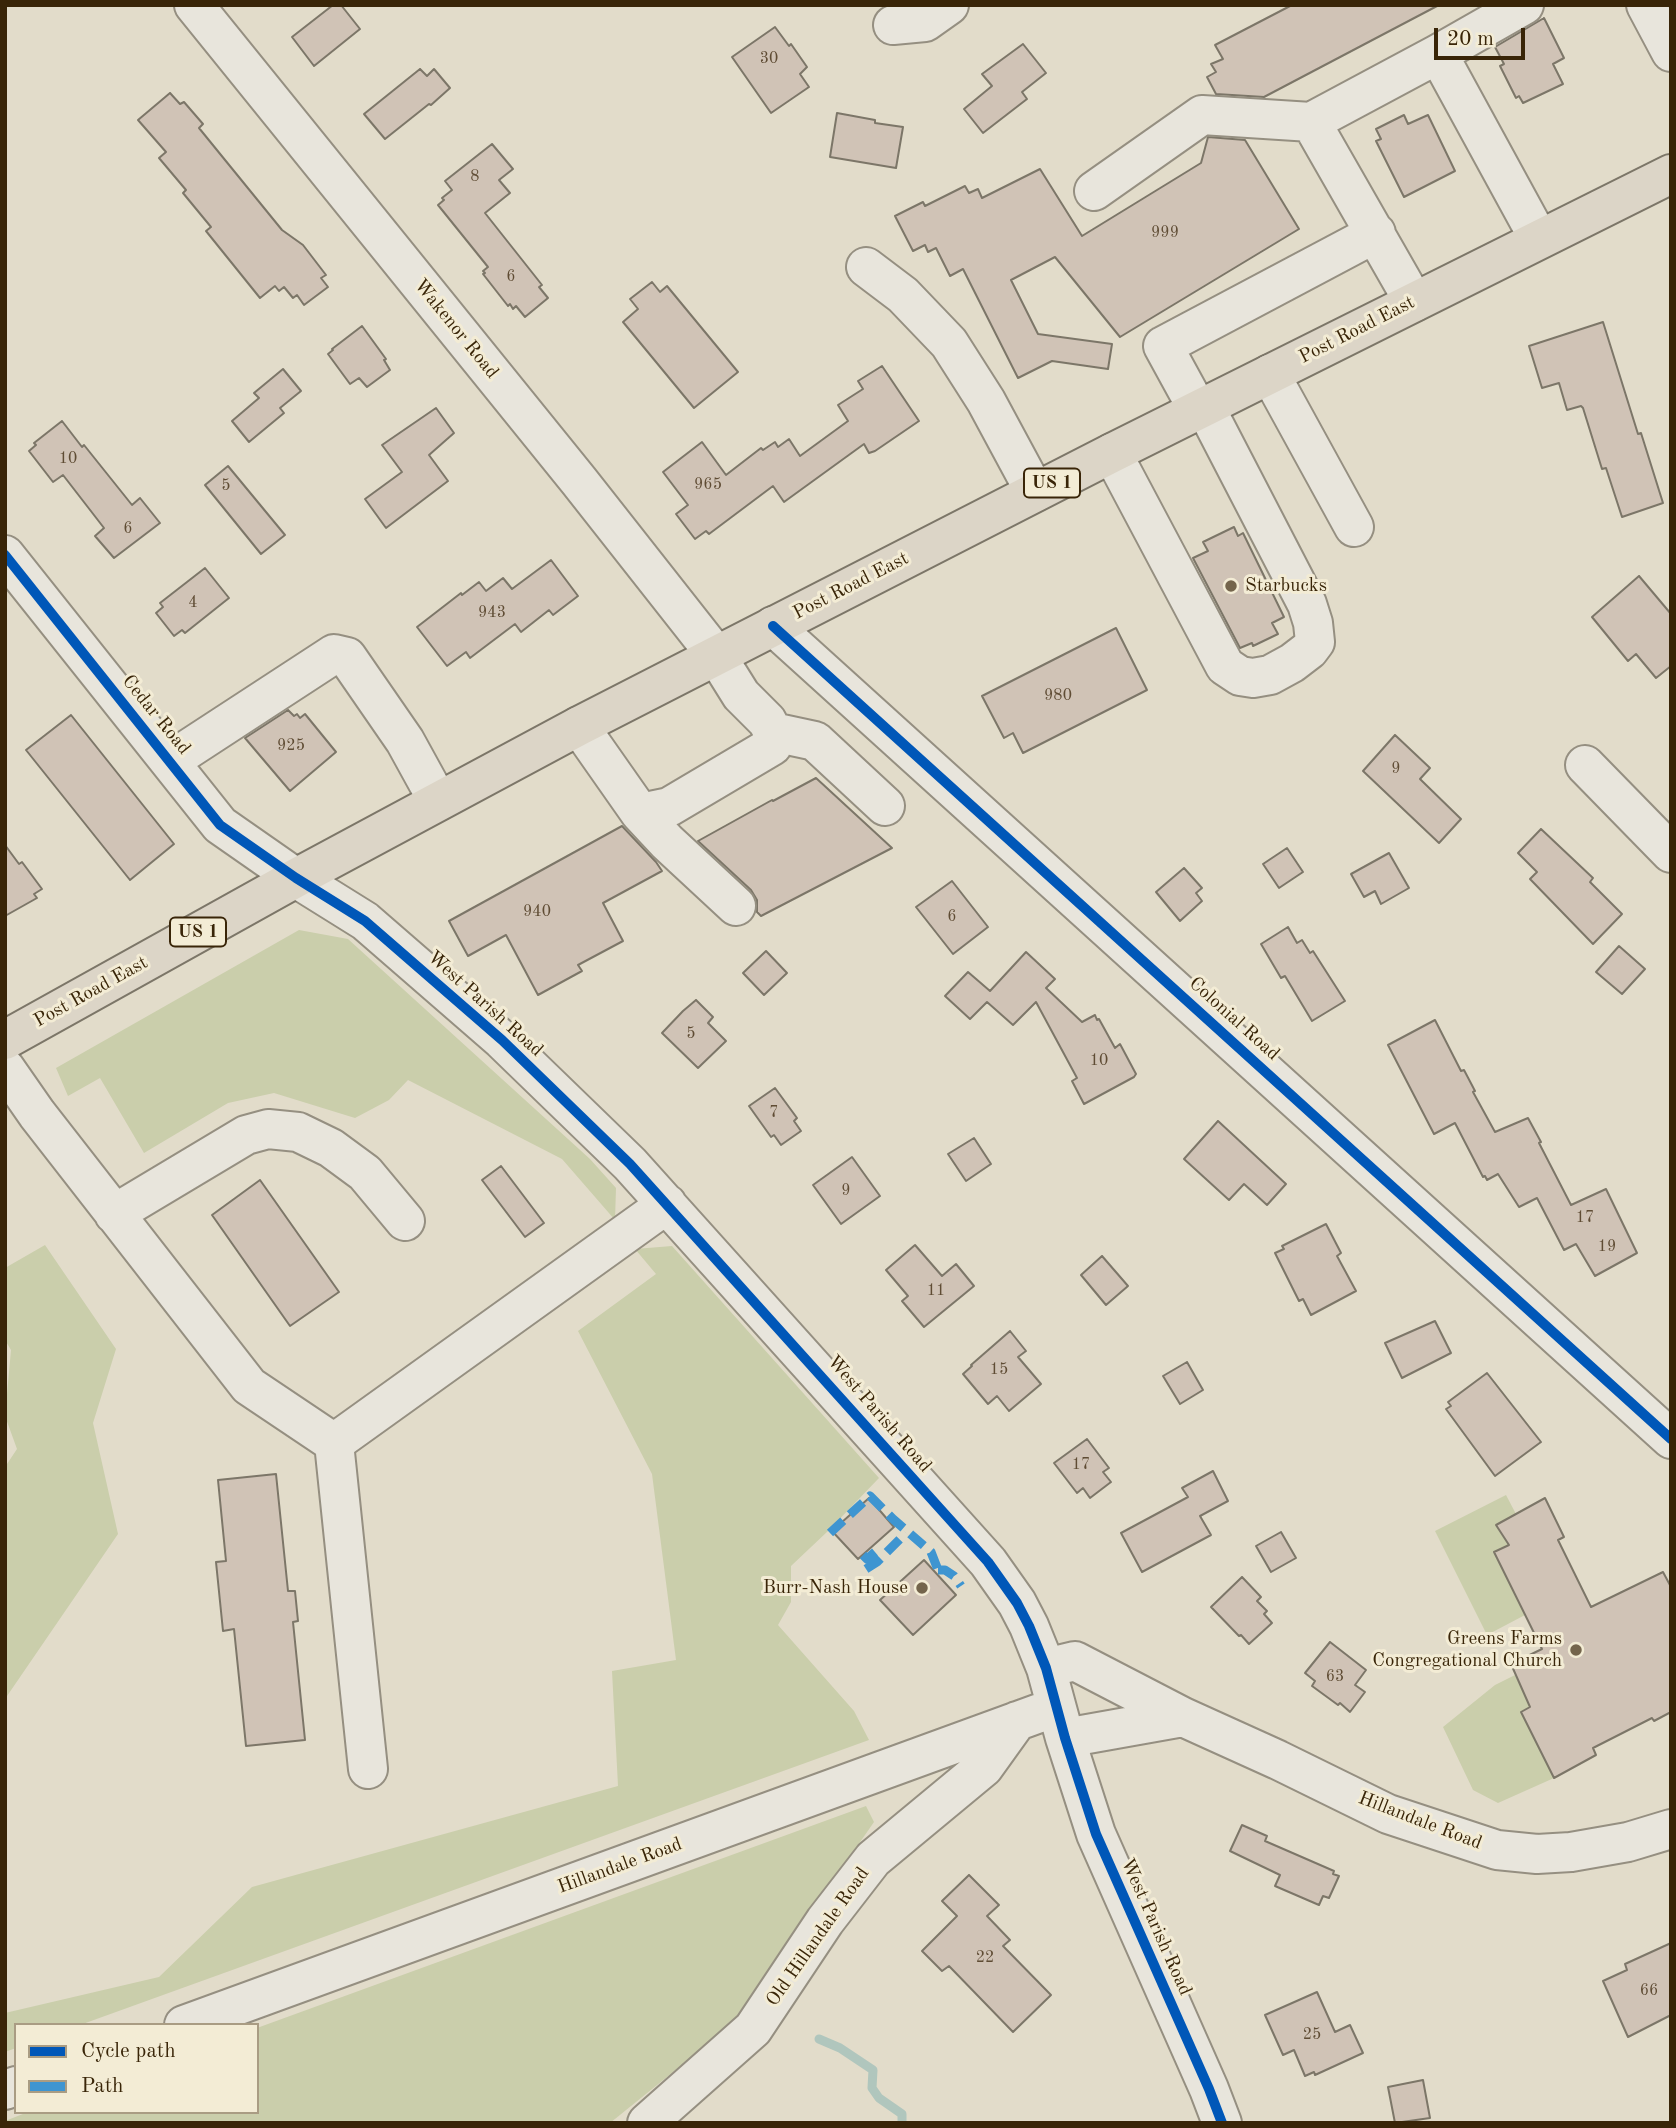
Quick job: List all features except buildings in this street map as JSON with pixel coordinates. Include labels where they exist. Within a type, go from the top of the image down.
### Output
[{"type":"main road","name":"Post Road East","points":[[5,1040],[296,878],[773,625],[1671,174]]},
{"type":"street","name":"Wakenor Road","points":[[194,5],[579,481],[716,655],[741,695],[767,721],[773,732]]},
{"type":"street","points":[[893,26],[925,22],[948,5]]},
{"type":"street","points":[[1094,191],[1202,115],[1311,122],[1524,5]]},
{"type":"street","points":[[1646,5],[1671,52]]},
{"type":"street","points":[[1438,54],[1539,239]]},
{"type":"street","points":[[1311,122],[1414,302]]},
{"type":"street","points":[[1112,453],[1225,666],[1240,676],[1253,678],[1270,675],[1309,650],[1315,642],[1315,635],[1307,604],[1201,409],[1163,346],[1376,233]]},
{"type":"street","points":[[866,267],[903,296],[949,344],[986,401],[1035,492]]},
{"type":"street","points":[[1270,374],[1354,527]]},
{"type":"street","name":"Cedar Road","points":[[5,555],[220,825],[296,878]]},
{"type":"street","name":"Colonial Road","points":[[773,625],[1671,1439]]},
{"type":"street","points":[[170,761],[334,654],[348,657],[405,741],[438,802]]},
{"type":"street","points":[[579,726],[640,813],[736,906]]},
{"type":"street","points":[[640,813],[669,807],[772,746],[773,732],[816,741],[885,806]]},
{"type":"street","points":[[1585,765],[1671,853]]},
{"type":"street","name":"West Parish Road","points":[[296,878],[365,921],[502,1040],[628,1162],[988,1562],[1017,1603],[1029,1626],[1046,1668],[1060,1723],[1096,1834],[1222,2123]]},
{"type":"street","points":[[5,1068],[37,1114],[249,1386],[334,1443]]},
{"type":"street","points":[[114,1214],[246,1135],[268,1129],[298,1132],[331,1148],[365,1173],[405,1221]]},
{"type":"street","points":[[334,1443],[667,1204]]},
{"type":"street","points":[[334,1443],[368,1769]]},
{"type":"street","name":"Hillandale Road","points":[[1046,1668],[1075,1661],[1182,1717],[1388,1814],[1497,1850],[1537,1854],[1571,1852],[1628,1842],[1671,1829]]},
{"type":"street","name":"Hillandale Road","points":[[189,2023],[1017,1721],[1060,1723],[1182,1717]]},
{"type":"street","name":"Old Hillandale Road","points":[[647,2123],[753,2029],[825,1921],[873,1859],[984,1767],[1017,1721]]},
{"type":"green space","points":[[299,930],[348,939],[590,1159],[616,1188],[615,1220],[562,1159],[408,1080],[389,1100],[355,1118],[274,1093],[228,1103],[144,1153],[100,1078],[68,1096],[56,1068]]},
{"type":"green space","points":[[45,1245],[116,1349],[93,1423],[118,1534],[5,1699],[5,1467],[17,1449],[5,1416],[11,1350],[5,1340],[5,1268]]},
{"type":"green space","points":[[672,1246],[879,1478],[791,1566],[791,1602],[778,1625],[854,1711],[869,1740],[86,2023],[14,2023],[14,2049],[5,2052],[5,2013],[159,1977],[252,1887],[618,1786],[612,1671],[676,1660],[652,1474],[578,1331],[656,1274],[635,1249]]},
{"type":"green space","points":[[1506,1495],[1527,1535],[1494,1552],[1525,1615],[1487,1635],[1435,1531]]},
{"type":"green space","points":[[1515,1675],[1530,1707],[1521,1712],[1554,1778],[1498,1803],[1473,1790],[1443,1727],[1495,1685]]},
{"type":"green space","points":[[866,1806],[874,1822],[735,2022],[610,2123],[5,2123],[23,2114],[259,2114],[259,2027]]},
{"type":"waterway","points":[[819,2039],[840,2048],[873,2070],[872,2088],[879,2098],[902,2114],[902,2123]]},
{"type":"marked path","points":[[830,1533],[870,1496],[893,1519]]},
{"type":"marked path","points":[[890,1522],[893,1519],[931,1552],[938,1570],[935,1572]]},
{"type":"marked path","points":[[866,1569],[877,1562],[906,1533]]},
{"type":"marked path","points":[[863,1555],[867,1559],[875,1552]]},
{"type":"marked path","points":[[938,1570],[945,1570],[954,1576],[961,1586]]},
{"type":"cycle path","points":[[5,555],[220,825],[296,878],[365,921],[502,1040],[630,1164],[988,1562],[1017,1603],[1029,1626],[1046,1668],[1096,1834],[1222,2123]]},
{"type":"cycle path","points":[[773,626],[1671,1439]]},
{"type":"place","name":"Starbucks","points":[[1231,586]]},
{"type":"place","name":"Burr-Nash House","points":[[922,1588]]},
{"type":"place","name":"Greens Farms Congregational Church","points":[[1576,1650]]}]
